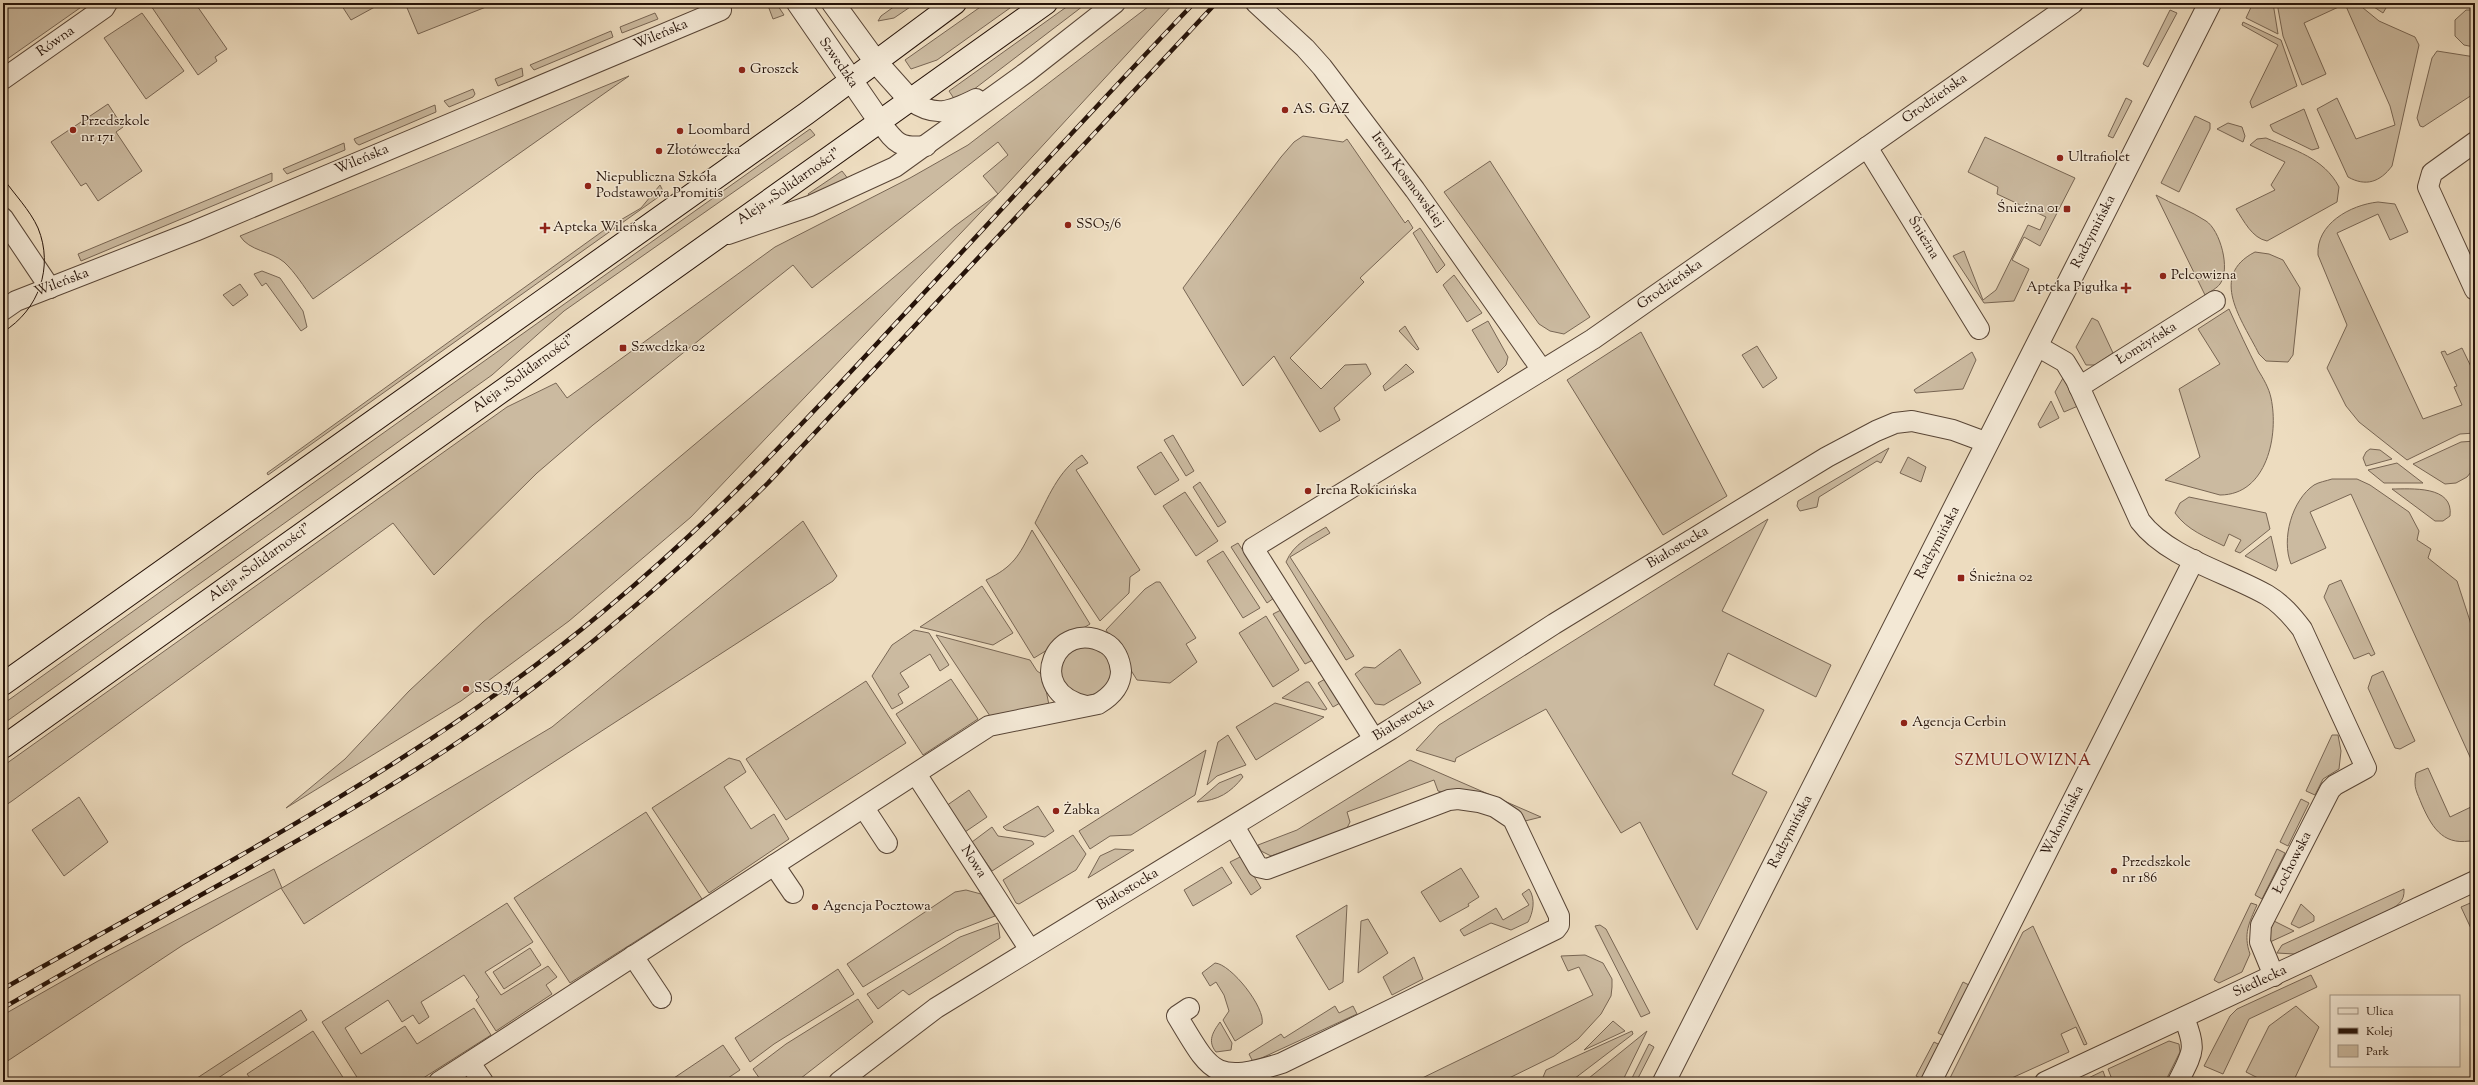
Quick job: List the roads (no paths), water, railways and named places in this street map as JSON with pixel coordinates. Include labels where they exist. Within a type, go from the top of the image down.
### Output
[{"type":"main road","name":"Szwedzka","points":[[798,3],[880,122]]},
{"type":"main road","points":[[833,3],[876,62],[910,100]]},
{"type":"main road","points":[[3,684],[851,80],[955,3]]},
{"type":"main road","name":"Aleja „Solidarności”","points":[[3,747],[714,239],[823,164],[1046,3]]},
{"type":"main road","name":"Radzymińska","points":[[1664,1082],[2210,3]]},
{"type":"street","name":"Równa","points":[[3,79],[104,8],[107,3]]},
{"type":"street","points":[[714,239],[810,206],[860,185],[895,167],[1027,72],[1115,3]]},
{"type":"street","name":"Ireny Kosmowskiej","points":[[1256,3],[1305,48],[1322,67],[1415,190],[1542,370]]},
{"type":"street","name":"Grodzieńska","points":[[1374,739],[1253,548],[1593,339],[2074,3]]},
{"type":"street","name":"Wileńska","points":[[3,310],[16,301],[195,231],[721,10]]},
{"type":"street","points":[[910,100],[930,111],[948,111],[1027,72]]},
{"type":"street","points":[[880,122],[897,143],[911,148],[926,146]]},
{"type":"street","points":[[2475,142],[2432,173],[2428,187],[2475,290]]},
{"type":"street","name":"Śnieżna","points":[[1867,147],[1979,329]]},
{"type":"street","points":[[3,218],[50,288]]},
{"type":"street","name":"Łomżyńska","points":[[2079,387],[2215,302]]},
{"type":"street","points":[[2037,346],[2065,362],[2079,387],[2140,521],[2149,533],[2161,542],[2194,560]]},
{"type":"street","name":"Białostocka","points":[[839,1082],[936,1008],[1234,826],[1648,566],[1827,457],[1876,431],[1895,423],[1912,421],[1953,430],[1988,443]]},
{"type":"street","name":"Łochowska","points":[[2194,560],[2268,595],[2286,609],[2302,629],[2366,768],[2335,785],[2330,790],[2261,925],[2260,942],[2274,976]]},
{"type":"street","name":"Wołomińska","points":[[1931,1082],[2194,560]]},
{"type":"street","points":[[439,1082],[989,726],[1086,706]]},
{"type":"street","name":"Nowa","points":[[916,774],[1030,950]]},
{"type":"street","points":[[1189,1008],[1177,1016],[1205,1062],[1219,1072],[1242,1073],[1255,1071],[1282,1063],[1556,929],[1559,925],[1559,916],[1513,819],[1504,812],[1479,802],[1463,799],[1449,800],[1267,869],[1258,867],[1234,826]]},
{"type":"street","points":[[864,808],[887,842]]},
{"type":"street","points":[[774,866],[793,893]]},
{"type":"street","name":"Siedlecka","points":[[2045,1082],[2475,881]]},
{"type":"street","points":[[633,956],[661,998]]},
{"type":"street","points":[[2178,1082],[2192,1054],[2193,1039],[2184,1018]]},
{"type":"street","points":[[470,1063],[484,1082]]},
{"type":"tram line","points":[[3,178],[35,221],[43,243],[44,258],[40,286],[34,300],[26,312],[3,332]]},
{"type":"railway","points":[[3,989],[236,858],[389,766],[463,717],[535,665],[605,610],[682,543],[755,472],[1194,3]]},
{"type":"railway","points":[[3,1008],[367,800],[463,739],[566,663],[601,635],[703,546],[768,483],[1216,3]]},
{"type":"place","name":"Groszek","points":[[742,70]]},
{"type":"place","name":"AS. GAZ","points":[[1285,110]]},
{"type":"place","name":"Przedszkole nr 171","points":[[73,130]]},
{"type":"place","name":"Loombard","points":[[680,131]]},
{"type":"place","name":"Złotóweczka","points":[[659,151]]},
{"type":"place","name":"Ultrafiolet","points":[[2060,158]]},
{"type":"place","name":"Niepubliczna Szkoła Podstawowa Promitis","points":[[588,186]]},
{"type":"place","name":"Śnieżna 01","points":[[2067,209]]},
{"type":"place","name":"SSO5/6","points":[[1068,225]]},
{"type":"place","name":"Apteka Wileńska","points":[[545,228]]},
{"type":"place","name":"Pelcowizna","points":[[2163,276]]},
{"type":"place","name":"Apteka Pigułka","points":[[2126,288]]},
{"type":"place","name":"Szwedzka 02","points":[[623,348]]},
{"type":"place","name":"Irena Rokicińska","points":[[1308,491]]},
{"type":"place","name":"Śnieżna 02","points":[[1961,578]]},
{"type":"place","name":"SSO3/4","points":[[466,689]]},
{"type":"place","name":"Agencja Cerbin","points":[[1904,723]]},
{"type":"place","name":"Żabka","points":[[1056,811]]},
{"type":"place","name":"Przedszkole nr 186","points":[[2114,871]]},
{"type":"place","name":"Agencja Pocztowa","points":[[815,907]]},
{"type":"district","name":"SZMULOWIZNA","points":[[2023,761]]}]
